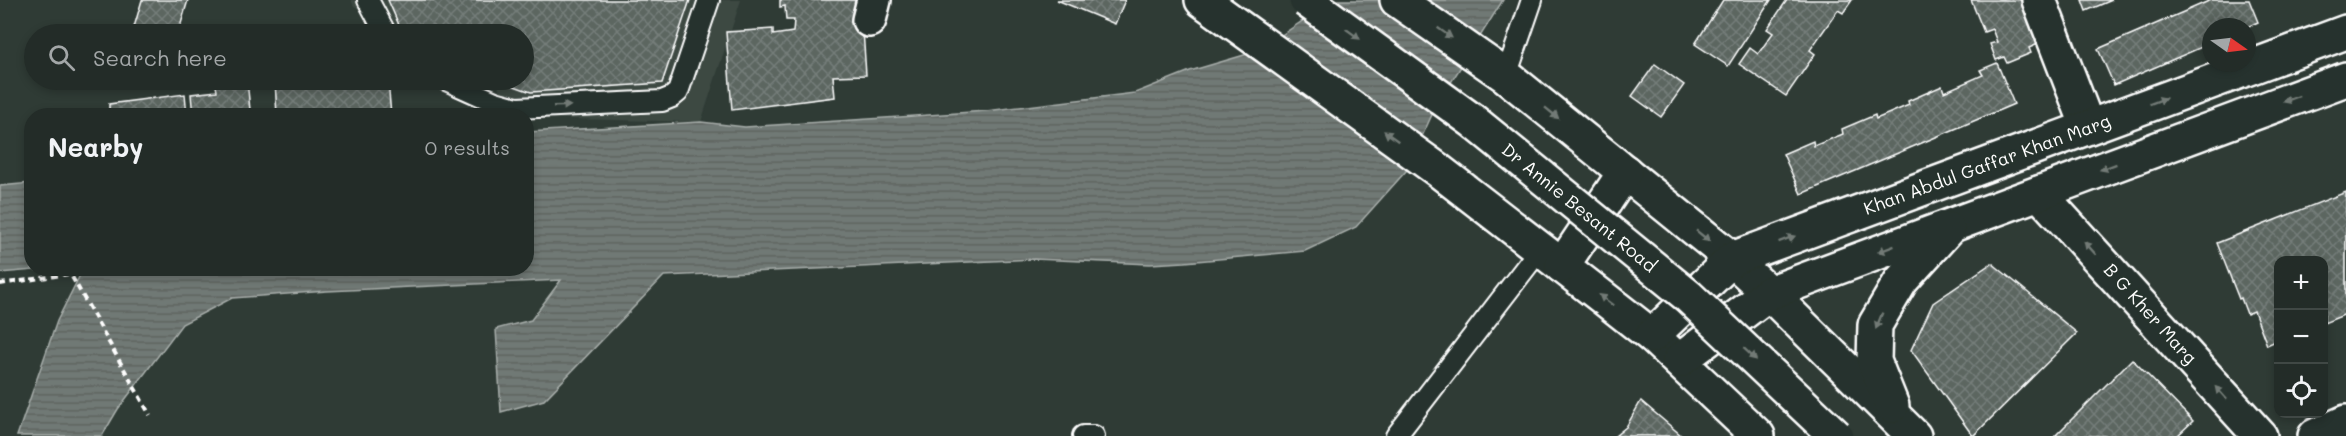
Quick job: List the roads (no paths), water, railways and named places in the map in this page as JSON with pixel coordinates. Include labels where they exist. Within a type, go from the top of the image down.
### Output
[{"type":"main road","points":[[1202,0],[1438,170],[1652,336],[1758,436]]},
{"type":"main road","name":"Dr Annie Besant Road","points":[[1306,0],[1473,121],[1688,296],[1836,436]]},
{"type":"main road","points":[[1397,0],[1506,76],[1732,259],[1906,428]]},
{"type":"main road","points":[[2039,0],[2088,127]]},
{"type":"main road","name":"Khan Abdul Gaffar Khan Marg","points":[[1652,336],[1732,259],[2346,32]]},
{"type":"main road","points":[[1678,361],[1769,293],[2346,79]]},
{"type":"main road","points":[[1551,257],[1625,172]]},
{"type":"main road","name":"B G Kher Marg","points":[[2039,193],[2260,436]]},
{"type":"main road","points":[[1906,428],[1874,361],[1875,325],[1900,281],[1951,225]]},
{"type":"main road","points":[[2315,436],[2346,422]]},
{"type":"lane","points":[[368,0],[381,24]]},
{"type":"lane","points":[[468,90],[495,102],[517,108],[662,101],[672,98],[678,92],[709,0]]},
{"type":"lane","points":[[1506,76],[1532,0]]},
{"type":"lane","points":[[1396,436],[1551,257]]},
{"type":"lane","points":[[1083,436],[1094,436]]}]
